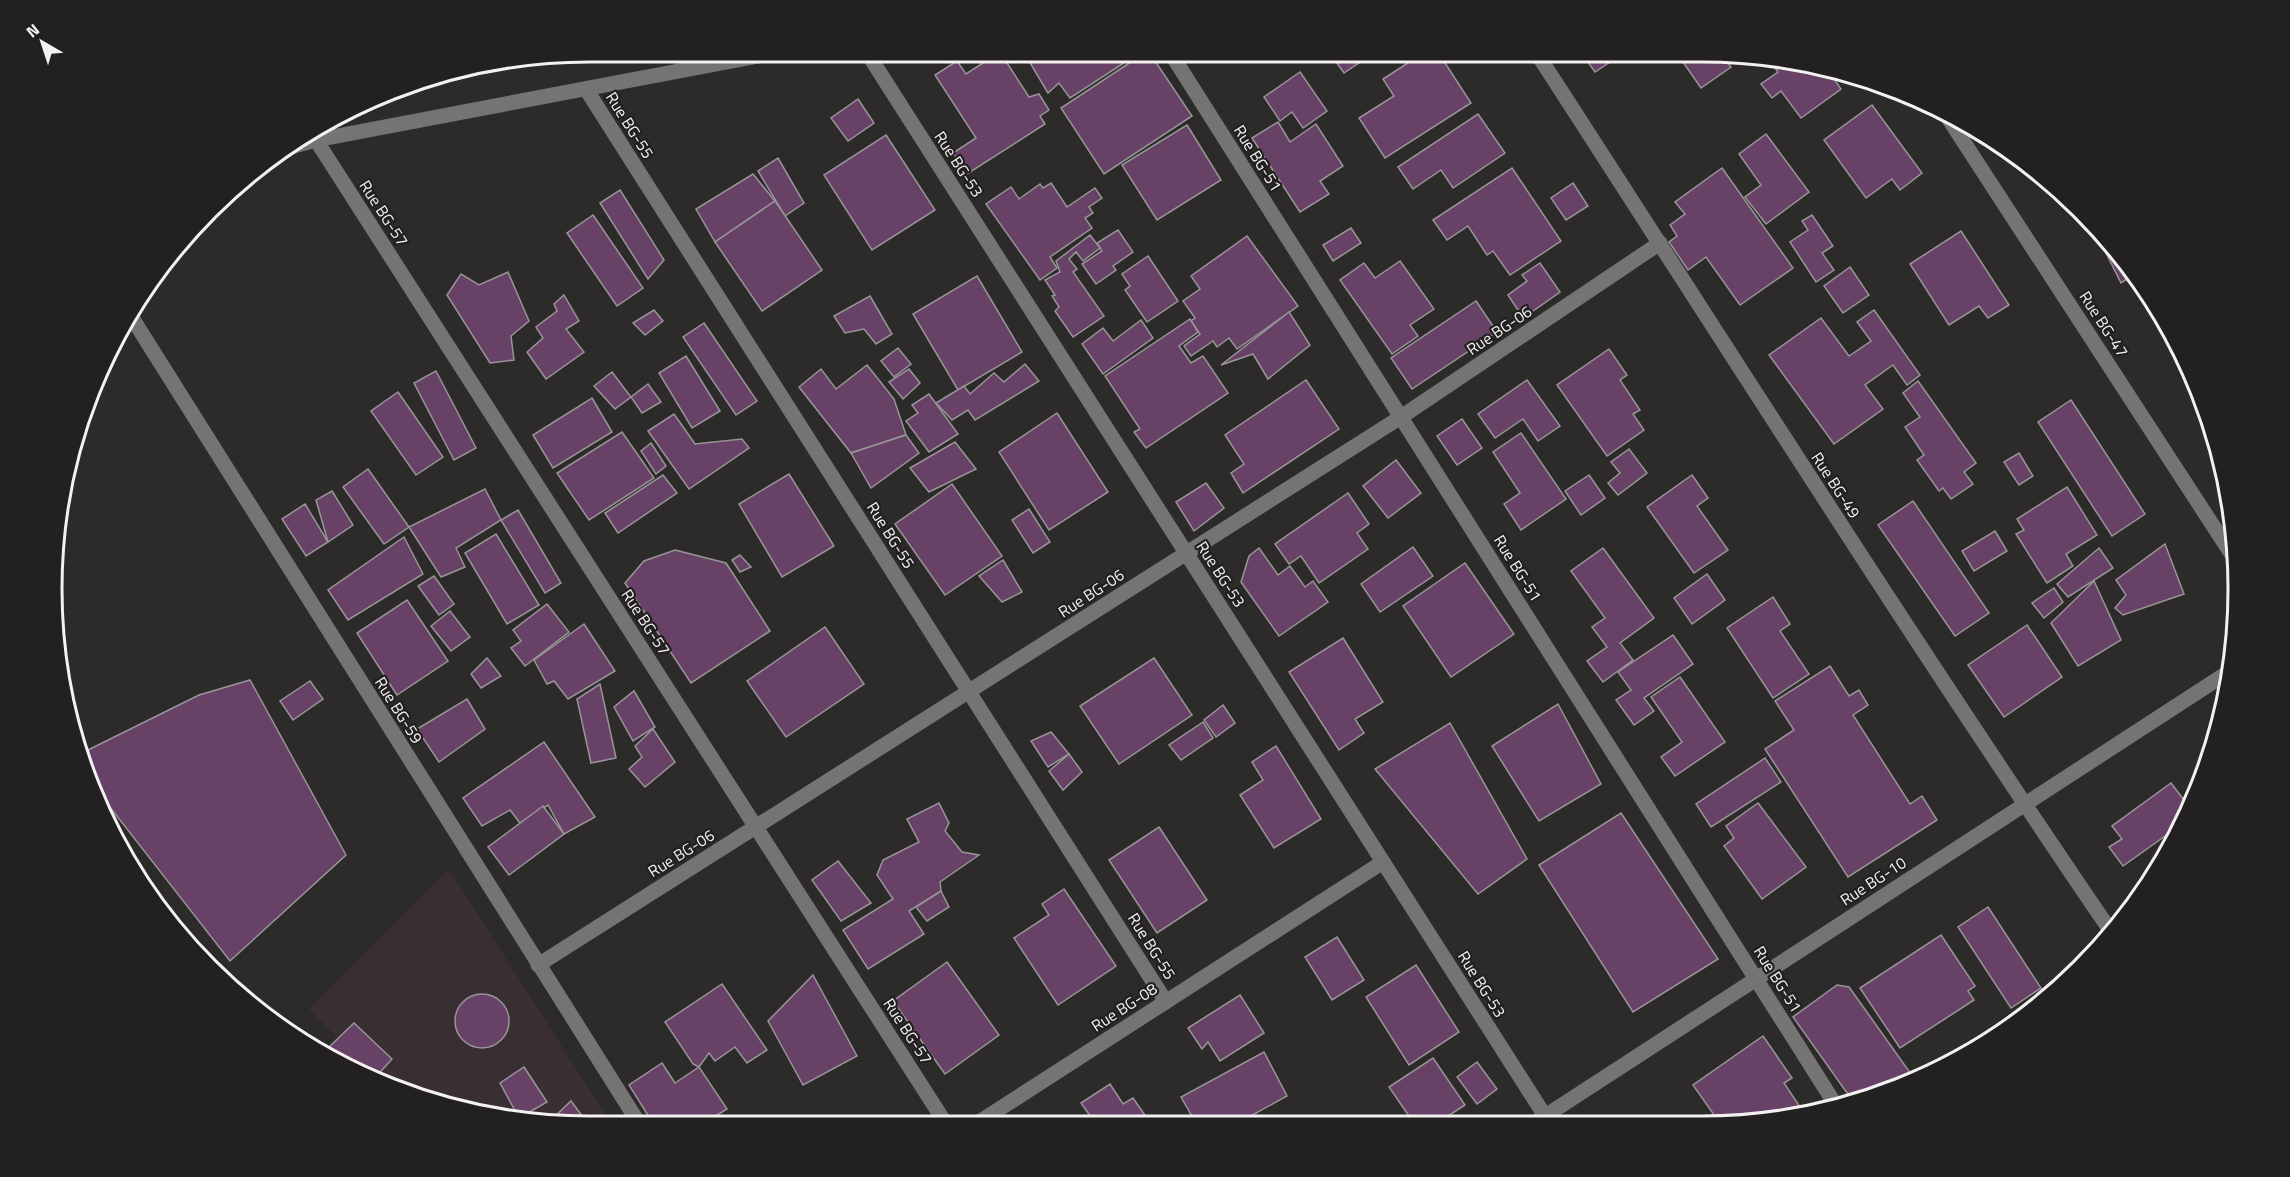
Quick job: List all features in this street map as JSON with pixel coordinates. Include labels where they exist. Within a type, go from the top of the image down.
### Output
[{"type":"street","points":[[309,142],[727,62]]},
{"type":"street","name":"Rue BG-53","points":[[873,62],[1383,862],[1539,1116]]},
{"type":"street","name":"Rue BG-51","points":[[1176,62],[1832,1099]]},
{"type":"street","name":"Rue BG-49","points":[[1542,62],[1831,511],[2107,925]]},
{"type":"street","name":"Rue BG-55","points":[[586,89],[1166,1002]]},
{"type":"street","name":"Rue BG-47","points":[[1953,126],[2226,546]]},
{"type":"street","name":"Rue BG-57","points":[[316,140],[941,1116]]},
{"type":"street","name":"Rue BG-06","points":[[538,965],[1401,417],[1660,243]]},
{"type":"street","name":"Rue BG-59","points":[[134,322],[634,1116]]},
{"type":"street","name":"Rue BG-10","points":[[1546,1116],[2220,677]]},
{"type":"street","name":"Rue BG-08","points":[[988,1116],[1383,862]]},
{"type":"shaded area","points":[[449,869],[606,1116],[520,1111],[452,1098],[419,1088],[363,1064],[309,1009]]},
{"type":"building","points":[[955,62],[966,74],[985,62],[1006,62],[1029,97],[1039,94],[1049,110],[1040,116],[1045,124],[967,174],[953,153],[976,138],[935,75]]},
{"type":"building","points":[[1030,62],[1126,62],[1070,98],[1059,83],[1048,93]]},
{"type":"building","points":[[1131,62],[1156,62],[1192,116],[1104,174],[1061,108]]},
{"type":"building","points":[[1336,62],[1360,62],[1344,73]]},
{"type":"building","points":[[1409,62],[1444,62],[1471,103],[1385,158],[1359,118],[1394,96],[1383,79]]},
{"type":"building","points":[[1588,62],[1610,62],[1595,72]]},
{"type":"building","points":[[1683,62],[1728,63],[1731,67],[1701,88]]},
{"type":"building","points":[[1774,67],[1833,78],[1841,89],[1801,118],[1781,91],[1772,98],[1761,84],[1778,72]]},
{"type":"building","points":[[1300,72],[1327,111],[1303,128],[1292,112],[1280,121],[1264,97]]},
{"type":"building","points":[[858,99],[874,123],[848,141],[831,118]]},
{"type":"building","points":[[1872,105],[1922,173],[1900,190],[1892,179],[1866,198],[1824,140]]},
{"type":"building","points":[[1478,114],[1505,153],[1453,188],[1441,170],[1413,189],[1398,167]]},
{"type":"building","points":[[1278,122],[1290,142],[1316,124],[1343,166],[1320,181],[1329,194],[1300,212],[1252,138]]},
{"type":"building","points":[[1187,125],[1221,180],[1157,220],[1122,165]]},
{"type":"building","points":[[1766,134],[1809,192],[1766,224],[1745,197],[1761,185],[1739,154]]},
{"type":"building","points":[[886,135],[935,210],[872,250],[824,175]]},
{"type":"building","points":[[778,158],[804,203],[785,216],[758,171]]},
{"type":"building","points":[[1512,168],[1561,241],[1510,275],[1493,251],[1487,255],[1468,226],[1447,240],[1433,220]]},
{"type":"building","points":[[1722,168],[1793,268],[1740,305],[1706,257],[1688,270],[1669,242],[1677,236],[1670,225],[1685,214],[1675,202]]},
{"type":"building","points":[[753,174],[775,201],[715,242],[696,209]]},
{"type":"building","points":[[1051,183],[1067,207],[1095,188],[1102,198],[1089,207],[1093,213],[1085,218],[1092,228],[1050,257],[1057,268],[1040,280],[986,204],[1011,187],[1019,199],[1040,184],[1043,188]]},
{"type":"building","points":[[1573,183],[1588,206],[1566,220],[1551,198]]},
{"type":"building","points":[[620,190],[664,260],[648,279],[600,203]]},
{"type":"building","points":[[775,201],[822,270],[762,311],[715,242]]},
{"type":"building","points":[[593,215],[643,288],[617,306],[567,233]]},
{"type":"building","points":[[1812,215],[1833,246],[1822,253],[1834,270],[1816,282],[1790,242],[1808,230],[1802,221]]},
{"type":"building","points":[[1351,228],[1361,243],[1333,261],[1323,245]]},
{"type":"building","points":[[1118,230],[1133,252],[1113,266],[1116,270],[1096,284],[1082,264],[1102,251],[1097,243]]},
{"type":"building","points":[[1961,231],[2009,305],[1988,318],[1979,306],[1949,325],[1910,264]]},
{"type":"building","points":[[1090,235],[1100,248],[1083,261],[1076,252],[1069,259],[1077,269],[1073,272],[1104,316],[1073,337],[1055,311],[1059,307],[1052,296],[1055,295],[1045,280],[1060,272],[1056,261]]},
{"type":"building","points":[[1247,236],[1298,306],[1237,349],[1229,338],[1217,347],[1213,341],[1191,356],[1184,346],[1200,334],[1191,321],[1195,318],[1183,301],[1200,289],[1191,276]]},
{"type":"building","points":[[2103,247],[2128,279],[2121,283]]},
{"type":"building","points":[[1148,256],[1178,301],[1147,322],[1125,290],[1130,286],[1122,274]]},
{"type":"building","points":[[1400,261],[1434,309],[1410,325],[1418,336],[1392,354],[1340,280],[1364,263],[1375,278]]},
{"type":"building","points":[[1540,263],[1560,292],[1523,318],[1508,295],[1527,281],[1522,275]]},
{"type":"building","points":[[1850,267],[1869,295],[1843,313],[1824,286]]},
{"type":"building","points":[[508,272],[529,321],[511,336],[514,360],[490,363],[447,295],[461,274],[479,285]]},
{"type":"building","points":[[977,276],[1022,352],[958,390],[913,314]]},
{"type":"building","points":[[564,295],[579,321],[566,329],[584,352],[546,379],[527,352],[543,338],[536,327],[557,311],[554,304]]},
{"type":"building","points":[[870,296],[892,334],[876,344],[864,329],[845,333],[834,316]]},
{"type":"building","points":[[1476,301],[1497,332],[1412,389],[1391,358]]},
{"type":"building","points":[[654,310],[663,321],[645,335],[633,323]]},
{"type":"building","points":[[1874,310],[1920,375],[1907,385],[1893,365],[1865,385],[1883,409],[1834,444],[1769,355],[1821,318],[1849,356],[1871,341],[1857,322]]},
{"type":"building","points":[[1289,312],[1310,345],[1268,379],[1253,354],[1221,365]]},
{"type":"building","points":[[1190,319],[1198,332],[1179,346],[1191,363],[1203,356],[1228,393],[1146,448],[1134,432],[1140,429],[1105,376]]},
{"type":"building","points":[[1141,320],[1153,338],[1103,374],[1082,344],[1103,328],[1113,341]]},
{"type":"building","points":[[704,323],[757,401],[736,415],[683,337]]},
{"type":"building","points":[[898,348],[911,364],[894,377],[881,361]]},
{"type":"building","points":[[1609,349],[1627,375],[1620,380],[1640,410],[1633,414],[1644,430],[1607,456],[1557,385]]},
{"type":"building","points":[[686,356],[720,411],[692,428],[659,373]]},
{"type":"building","points":[[1025,364],[1039,381],[975,420],[968,410],[952,420],[936,403],[964,386],[970,394],[994,373],[1004,382]]},
{"type":"building","points":[[867,365],[894,399],[906,435],[851,453],[799,387],[821,369],[836,389]]},
{"type":"building","points":[[909,369],[920,383],[903,399],[889,382]]},
{"type":"building","points":[[436,371],[476,448],[454,460],[414,383]]},
{"type":"building","points":[[612,372],[631,397],[615,409],[594,386]]},
{"type":"building","points":[[1306,380],[1339,429],[1243,493],[1231,473],[1244,464],[1225,435]]},
{"type":"building","points":[[1527,380],[1560,426],[1538,441],[1523,419],[1495,438],[1478,414]]},
{"type":"building","points":[[1918,381],[1976,463],[1964,472],[1973,484],[1951,499],[1943,488],[1939,491],[1917,460],[1924,455],[1905,427],[1920,417],[1903,393]]},
{"type":"building","points":[[648,384],[661,402],[642,413],[631,397]]},
{"type":"building","points":[[398,392],[443,457],[416,475],[371,411]]},
{"type":"building","points":[[929,394],[958,434],[929,452],[906,421],[918,413],[912,405]]},
{"type":"building","points":[[592,398],[612,432],[553,468],[533,435]]},
{"type":"building","points":[[2071,400],[2145,514],[2112,536],[2038,422]]},
{"type":"building","points":[[1057,413],[1108,492],[1049,530],[999,452]]},
{"type":"building","points":[[674,414],[695,444],[742,439],[749,448],[689,489],[648,431]]},
{"type":"building","points":[[1462,419],[1482,448],[1457,465],[1437,436]]},
{"type":"building","points":[[622,432],[654,478],[589,520],[557,473]]},
{"type":"building","points":[[1521,433],[1566,499],[1521,530],[1504,504],[1520,493],[1493,452]]},
{"type":"building","points":[[906,435],[919,453],[871,488],[851,453]]},
{"type":"building","points":[[955,442],[976,469],[929,492],[910,468]]},
{"type":"building","points":[[651,443],[666,466],[656,474],[641,451]]},
{"type":"building","points":[[1629,449],[1647,473],[1618,495],[1608,483],[1620,473],[1611,462]]},
{"type":"building","points":[[2019,453],[2033,476],[2019,485],[2004,462]]},
{"type":"building","points":[[1396,460],[1421,493],[1388,518],[1363,486]]},
{"type":"building","points":[[368,469],[409,527],[384,544],[343,487]]},
{"type":"building","points":[[789,474],[834,546],[782,577],[739,504]]},
{"type":"building","points":[[663,475],[677,493],[618,533],[605,513]]},
{"type":"building","points":[[1589,475],[1605,498],[1581,515],[1565,491]]},
{"type":"building","points":[[1692,475],[1708,498],[1697,506],[1728,550],[1694,573],[1647,507]]},
{"type":"building","points":[[1206,483],[1224,508],[1194,531],[1176,502]]},
{"type":"building","points":[[952,484],[1002,556],[945,595],[895,524]]},
{"type":"building","points":[[2067,487],[2097,535],[2066,554],[2073,566],[2047,583],[2016,534],[2024,530],[2017,519]]},
{"type":"building","points":[[485,489],[501,520],[456,548],[465,567],[441,577],[409,527]]},
{"type":"building","points":[[332,491],[353,525],[328,542],[316,500]]},
{"type":"building","points":[[1348,493],[1369,524],[1357,533],[1368,549],[1319,583],[1301,556],[1289,564],[1275,544]]},
{"type":"building","points":[[1913,501],[1989,613],[1955,636],[1878,525]]},
{"type":"building","points":[[305,504],[328,542],[306,556],[282,519]]},
{"type":"building","points":[[1029,509],[1050,542],[1033,553],[1012,520]]},
{"type":"building","points":[[518,510],[561,583],[545,593],[501,520]]},
{"type":"building","points":[[1995,531],[2007,551],[1974,571],[1962,551]]},
{"type":"building","points":[[496,534],[539,605],[507,624],[465,553]]},
{"type":"building","points":[[404,537],[423,574],[348,620],[328,590]]},
{"type":"building","points":[[2165,544],[2184,594],[2123,615],[2115,608],[2126,595],[2116,580]]},
{"type":"building","points":[[1413,547],[1433,576],[1380,612],[1361,584]]},
{"type":"building","points":[[1259,548],[1278,575],[1290,566],[1305,587],[1313,581],[1328,602],[1279,636],[1241,582],[1249,556]]},
{"type":"building","points":[[1603,548],[1654,618],[1620,643],[1633,660],[1603,682],[1587,661],[1607,647],[1592,627],[1605,618],[1571,571]]},
{"type":"building","points":[[2099,548],[2113,568],[2068,597],[2057,584]]},
{"type":"building","points":[[675,550],[726,563],[770,631],[691,683],[625,583],[644,561]]},
{"type":"building","points":[[740,555],[751,567],[740,572],[732,560]]},
{"type":"building","points":[[1003,560],[1022,592],[1002,602],[979,576]]},
{"type":"building","points":[[1465,563],[1514,634],[1451,677],[1403,606]]},
{"type":"building","points":[[1707,574],[1725,600],[1692,624],[1674,598]]},
{"type":"building","points":[[434,576],[454,604],[439,615],[418,586]]},
{"type":"building","points":[[2094,581],[2121,640],[2078,666],[2051,623]]},
{"type":"building","points":[[2054,588],[2063,602],[2044,618],[2032,603]]},
{"type":"building","points":[[1773,597],[1790,624],[1780,631],[1809,674],[1773,698],[1727,628]]},
{"type":"building","points":[[407,600],[448,661],[397,695],[357,633]]},
{"type":"building","points":[[547,604],[569,632],[525,666],[511,648],[521,641],[513,630]]},
{"type":"building","points":[[450,611],[470,637],[451,651],[431,626]]},
{"type":"building","points":[[584,624],[615,671],[568,699],[554,681],[547,684],[534,660]]},
{"type":"building","points":[[2027,625],[2062,677],[2004,717],[1968,665]]},
{"type":"building","points":[[825,627],[864,684],[786,737],[747,681]]},
{"type":"building","points":[[1673,635],[1693,664],[1644,698],[1654,711],[1634,725],[1616,700],[1631,690],[1618,672]]},
{"type":"building","points":[[1343,638],[1383,702],[1355,719],[1364,733],[1339,750],[1289,672]]},
{"type":"building","points":[[487,658],[501,676],[481,688],[471,674]]},
{"type":"building","points":[[1154,658],[1192,715],[1119,764],[1080,706]]},
{"type":"building","points":[[1830,666],[1849,696],[1859,690],[1868,705],[1853,715],[1910,804],[1922,796],[1937,820],[1848,877],[1765,749],[1794,730],[1775,701]]},
{"type":"building","points":[[1680,677],[1725,742],[1675,776],[1661,757],[1682,742],[1651,697]]},
{"type":"building","points":[[250,680],[346,855],[230,961],[109,806],[87,751],[199,695]]},
{"type":"building","points":[[310,681],[323,699],[293,720],[280,701]]},
{"type":"building","points":[[600,684],[616,758],[591,763],[577,699]]},
{"type":"building","points":[[634,691],[655,727],[633,741],[614,707]]},
{"type":"building","points":[[467,699],[485,729],[439,762],[417,729]]},
{"type":"building","points":[[1558,704],[1601,784],[1539,821],[1492,746]]},
{"type":"building","points":[[1223,705],[1235,723],[1216,737],[1204,720]]},
{"type":"building","points":[[1203,722],[1213,738],[1181,760],[1169,745]]},
{"type":"building","points":[[1450,723],[1527,859],[1478,894],[1375,769]]},
{"type":"building","points":[[653,729],[675,762],[645,787],[629,769],[642,757],[635,746]]},
{"type":"building","points":[[1051,732],[1069,754],[1048,767],[1031,741]]},
{"type":"building","points":[[544,742],[595,817],[564,834],[548,805],[520,823],[510,810],[482,826],[463,798]]},
{"type":"building","points":[[1276,746],[1321,819],[1274,848],[1240,795],[1263,780],[1252,762]]},
{"type":"building","points":[[1069,754],[1082,772],[1063,790],[1049,771]]},
{"type":"building","points":[[1765,758],[1781,782],[1711,827],[1696,804]]},
{"type":"building","points":[[2171,783],[2184,800],[2167,834],[2123,866],[2109,847],[2122,839],[2112,826]]},
{"type":"building","points":[[939,803],[949,823],[945,831],[962,852],[979,855],[940,882],[941,891],[909,911],[924,934],[868,969],[843,930],[893,899],[877,875],[883,860],[919,842],[907,819]]},
{"type":"building","points":[[1758,803],[1806,867],[1762,899],[1724,846],[1734,838],[1726,826]]},
{"type":"building","points":[[543,806],[564,834],[509,875],[488,847]]},
{"type":"building","points":[[1621,813],[1718,959],[1633,1012],[1539,865]]},
{"type":"building","points":[[1159,827],[1207,900],[1157,933],[1109,860]]},
{"type":"building","points":[[838,861],[871,903],[841,921],[812,880]]},
{"type":"building","points":[[1064,889],[1116,966],[1058,1005],[1014,938],[1049,915],[1042,904]]},
{"type":"building","points":[[941,891],[949,907],[927,921],[916,907]]},
{"type":"building","points":[[1988,907],[2041,988],[2011,1008],[1958,927]]},
{"type":"building","points":[[1941,935],[1975,986],[1968,991],[1974,1000],[1900,1048],[1860,988]]},
{"type":"building","points":[[1337,937],[1364,980],[1332,1000],[1305,957]]},
{"type":"building","points":[[947,962],[999,1035],[945,1074],[893,1001]]},
{"type":"building","points":[[1416,965],[1459,1032],[1409,1065],[1366,997]]},
{"type":"building","points":[[813,975],[857,1056],[803,1085],[768,1021]]},
{"type":"building","points":[[722,984],[767,1050],[747,1063],[735,1047],[715,1061],[709,1053],[699,1067],[693,1064],[665,1022]]},
{"type":"building","points":[[1837,985],[1849,987],[1910,1072],[1848,1095],[1793,1017]]},
{"type":"building","points":[[477,994],[487,994],[497,998],[505,1006],[509,1021],[505,1036],[497,1044],[487,1048],[477,1048],[467,1044],[459,1036],[455,1026],[455,1016],[459,1006],[467,998]]},
{"type":"building","points":[[1240,995],[1264,1033],[1220,1061],[1208,1042],[1202,1049],[1188,1028]]},
{"type":"building","points":[[354,1023],[392,1059],[380,1072],[329,1047]]},
{"type":"building","points":[[1763,1036],[1792,1078],[1784,1083],[1799,1106],[1770,1111],[1714,1115],[1693,1085]]},
{"type":"building","points":[[1264,1052],[1287,1096],[1251,1116],[1192,1116],[1181,1097]]},
{"type":"building","points":[[1433,1058],[1465,1105],[1448,1116],[1409,1116],[1389,1087]]},
{"type":"building","points":[[1477,1062],[1497,1089],[1477,1104],[1457,1077]]},
{"type":"building","points":[[662,1063],[675,1083],[699,1067],[727,1109],[716,1116],[648,1116],[629,1085]]},
{"type":"building","points":[[524,1067],[547,1102],[530,1112],[515,1110],[500,1083]]},
{"type":"building","points":[[1110,1084],[1123,1104],[1133,1098],[1146,1116],[1090,1116],[1081,1103]]},
{"type":"building","points":[[571,1101],[582,1116],[557,1114]]}]
